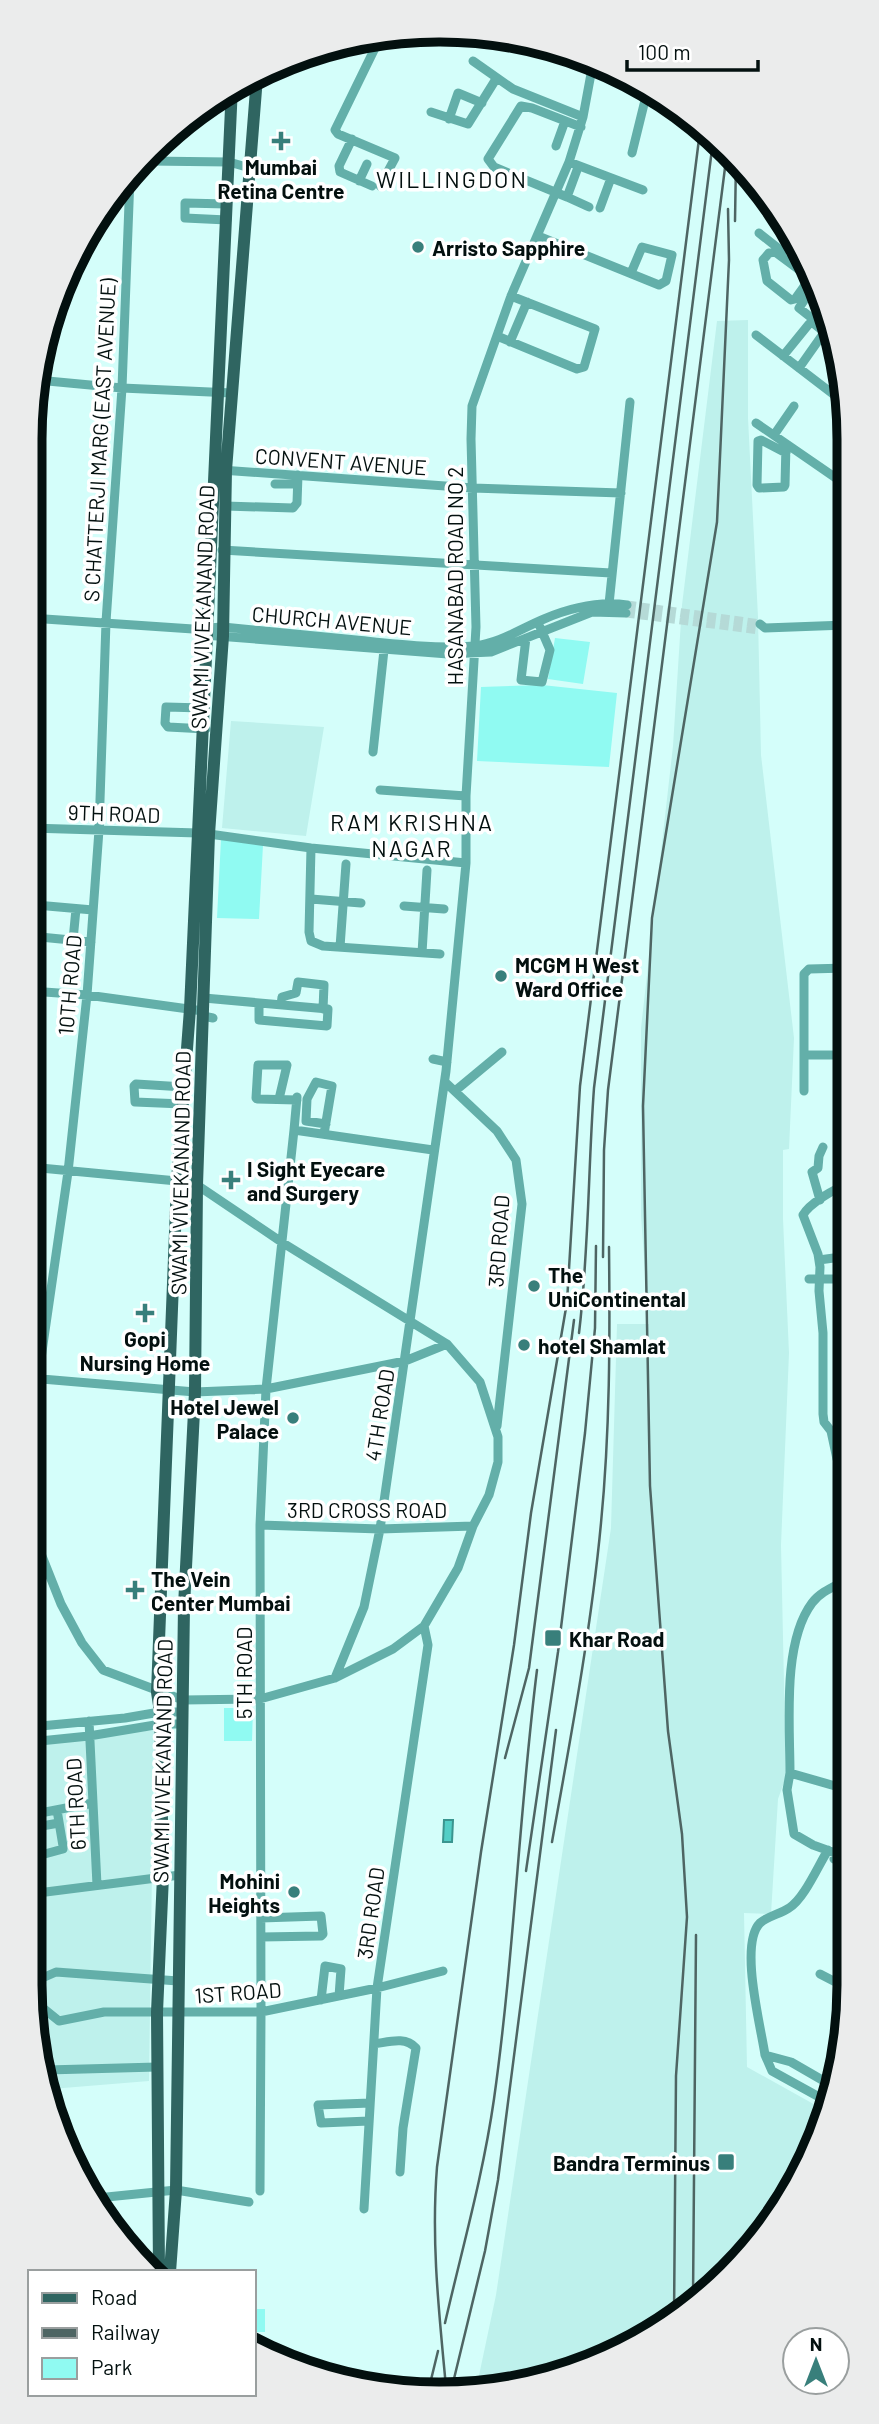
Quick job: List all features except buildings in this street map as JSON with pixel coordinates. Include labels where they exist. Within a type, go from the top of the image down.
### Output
[{"type":"main road","name":"SWAMI VIVEKANAND ROAD","points":[[203,834],[216,729],[223,632],[217,550],[225,393],[256,87]]},
{"type":"main road","name":"SWAMI VIVEKANAND ROAD","points":[[225,393],[221,219],[229,162],[229,103]]},
{"type":"main road","name":"SWAMI VIVEKANAND ROAD","points":[[161,2269],[176,2190],[184,1606],[195,1392],[197,1185],[203,1010],[203,729],[207,631],[225,506],[221,470]]},
{"type":"main road","name":"SWAMI VIVEKANAND ROAD","points":[[161,2269],[157,2012],[163,1876],[161,1718],[157,1692],[177,1181],[188,1045],[203,1010]]},
{"type":"main road","points":[[188,1045],[202,1046]]},
{"type":"street","points":[[352,139],[339,170],[359,181],[376,186],[395,158],[352,139],[336,132],[335,129],[375,47]]},
{"type":"street","points":[[473,61],[513,89],[582,122]]},
{"type":"street","name":"HASANABAD ROAD NO 2","points":[[433,1150],[445,1082],[466,863],[466,796],[474,650],[472,406],[511,296],[557,193],[578,168],[582,122],[591,72]]},
{"type":"street","points":[[431,112],[468,124],[496,79]]},
{"type":"street","points":[[449,118],[458,93],[462,92],[482,103]]},
{"type":"street","points":[[632,153],[645,100]]},
{"type":"street","points":[[582,122],[565,121],[521,106],[488,159],[494,167],[589,207]]},
{"type":"street","points":[[556,146],[565,121]]},
{"type":"street","points":[[155,161],[229,162],[250,168]]},
{"type":"street","points":[[359,181],[367,164]]},
{"type":"street","points":[[567,197],[578,168],[643,190]]},
{"type":"street","points":[[600,208],[611,180]]},
{"type":"street","name":"S CHATTERJI MARG (EAST AVENUE)","points":[[106,622],[122,388],[129,191]]},
{"type":"street","points":[[221,219],[185,218],[185,203],[222,203]]},
{"type":"street","points":[[759,233],[797,265]]},
{"type":"street","points":[[538,236],[631,274],[662,285],[666,281],[672,255],[642,247],[631,274]]},
{"type":"street","points":[[780,253],[769,253],[763,260],[762,265],[769,284],[790,300],[795,299],[806,284]]},
{"type":"street","points":[[807,287],[799,306],[819,322]]},
{"type":"street","points":[[497,336],[577,369],[584,367],[597,331],[511,296]]},
{"type":"street","points":[[510,342],[527,302]]},
{"type":"street","points":[[809,316],[815,308]]},
{"type":"street","points":[[786,353],[809,324],[813,323],[821,330]]},
{"type":"street","points":[[756,335],[801,364],[834,394]]},
{"type":"street","points":[[801,364],[822,335]]},
{"type":"street","points":[[46,381],[225,393]]},
{"type":"street","points":[[609,604],[630,402]]},
{"type":"street","points":[[774,435],[794,406]]},
{"type":"street","points":[[763,440],[760,425],[774,435],[786,449],[784,487],[759,488],[759,439],[786,449],[837,480]]},
{"type":"street","name":"CONVENT AVENUE","points":[[221,470],[298,480],[621,492]]},
{"type":"street","points":[[225,506],[293,508],[297,503],[298,480],[275,484]]},
{"type":"street","points":[[217,550],[611,573]]},
{"type":"street","name":"CHURCH AVENUE","points":[[207,631],[474,650],[512,635],[540,627],[592,612],[626,609],[609,604],[590,605],[540,627]]},
{"type":"street","points":[[42,619],[207,631]]},
{"type":"street","name":"10TH ROAD","points":[[42,1330],[68,1172],[87,995],[99,830],[106,622]]},
{"type":"street","points":[[762,627],[837,625]]},
{"type":"street","points":[[223,632],[384,650],[491,652],[526,638],[540,627],[550,650],[542,682],[521,680],[526,638]]},
{"type":"street","points":[[373,752],[384,650]]},
{"type":"street","points":[[204,708],[169,707],[166,710],[165,723],[168,727],[216,729]]},
{"type":"street","points":[[380,790],[466,796]]},
{"type":"street","name":"9TH ROAD","points":[[42,828],[203,834],[466,863]]},
{"type":"street","points":[[311,848],[311,941],[323,946],[440,954]]},
{"type":"street","points":[[340,947],[346,864]]},
{"type":"street","points":[[422,953],[427,870]]},
{"type":"street","points":[[311,899],[361,903]]},
{"type":"street","points":[[42,906],[93,910]]},
{"type":"street","points":[[404,906],[444,909]]},
{"type":"street","points":[[73,940],[76,909]]},
{"type":"street","points":[[42,937],[91,942]]},
{"type":"street","points":[[804,1091],[804,974],[810,968],[837,968]]},
{"type":"street","points":[[281,1005],[283,995],[296,993],[297,983],[324,985],[323,1009]]},
{"type":"street","points":[[42,992],[203,1010],[259,1003],[323,1009],[329,1010],[327,1027],[259,1020],[259,1003]]},
{"type":"street","points":[[293,1024],[295,1006]]},
{"type":"street","points":[[455,1091],[502,1052]]},
{"type":"street","points":[[804,1055],[837,1055]]},
{"type":"street","points":[[433,1059],[447,1062]]},
{"type":"street","points":[[279,1099],[287,1066],[258,1065],[256,1098],[299,1102],[307,1099],[315,1083],[332,1086],[325,1129]]},
{"type":"street","name":"3RD ROAD","points":[[445,1082],[496,1131],[516,1160],[522,1204],[496,1431]]},
{"type":"street","points":[[183,1104],[135,1102],[134,1086],[184,1087]]},
{"type":"street","points":[[299,1102],[307,1122],[325,1129],[433,1150]]},
{"type":"street","name":"5TH ROAD","points":[[260,2191],[260,1525],[266,1389],[293,1130],[299,1102]]},
{"type":"street","points":[[293,1130],[325,1129]]},
{"type":"street","points":[[820,1200],[812,1172],[818,1168],[823,1147]]},
{"type":"street","name":"4TH ROAD","points":[[335,1678],[363,1607],[380,1529],[433,1150]]},
{"type":"street","points":[[42,1169],[197,1185],[283,1243],[410,1320],[447,1344],[480,1382],[496,1431],[498,1462],[489,1495],[473,1526],[457,1568],[424,1626],[393,1649],[335,1678],[260,1699],[183,1712],[89,1736],[42,1741]]},
{"type":"street","points":[[837,1187],[803,1214],[819,1260],[823,1333],[823,1415],[824,1422],[831,1431],[837,1459]]},
{"type":"street","points":[[819,1260],[837,1258]]},
{"type":"street","points":[[809,1279],[837,1279]]},
{"type":"street","points":[[42,1380],[169,1391],[266,1389],[405,1361],[447,1344]]},
{"type":"street","name":"3RD CROSS ROAD","points":[[260,1525],[380,1529],[473,1526]]},
{"type":"street","points":[[42,1556],[61,1604],[82,1643],[103,1670],[157,1692],[183,1712]]},
{"type":"street","points":[[837,1585],[823,1592],[812,1603],[790,1667],[790,1773],[787,1790],[792,1831],[797,1837],[837,1853]]},
{"type":"street","name":"3RD ROAD","points":[[364,2209],[377,1988],[428,1645],[424,1626]]},
{"type":"street","points":[[42,1726],[161,1718]]},
{"type":"street","name":"6TH ROAD","points":[[89,1721],[97,1885]]},
{"type":"street","points":[[790,1773],[837,1787]]},
{"type":"street","points":[[42,1813],[92,1803]]},
{"type":"street","points":[[42,1854],[62,1850],[57,1810]]},
{"type":"street","points":[[42,1827],[59,1823]]},
{"type":"street","points":[[820,2098],[772,2071],[765,2055],[751,1964],[752,1939],[761,1922],[798,1901],[828,1850]]},
{"type":"street","points":[[42,1892],[180,1875]]},
{"type":"street","points":[[261,1918],[321,1916],[323,1934],[261,1937]]},
{"type":"street","points":[[323,1996],[324,1967],[340,1968],[339,1996]]},
{"type":"street","name":"1ST ROAD","points":[[43,2008],[60,2021],[104,2012],[261,2012],[443,1971]]},
{"type":"street","points":[[42,1978],[56,1972],[178,1981]]},
{"type":"street","points":[[820,1974],[837,1983]]},
{"type":"street","points":[[373,2043],[405,2040],[416,2048],[403,2128],[400,2172]]},
{"type":"street","points":[[765,2055],[791,2062],[824,2081]]},
{"type":"street","points":[[52,2070],[158,2067]]},
{"type":"street","points":[[369,2121],[321,2123],[318,2105],[370,2103]]},
{"type":"street","points":[[104,2197],[176,2190],[249,2202]]},
{"type":"shaded area","points":[[748,320],[748,418],[758,617],[761,755],[794,1038],[789,1149],[783,1150],[789,1353],[781,1545],[786,1777],[778,1799],[771,1914],[744,1913],[747,2067],[818,2106],[796,2160],[770,2205],[721,2266],[681,2300],[638,2329],[592,2352],[542,2368],[478,2380],[496,2295],[611,1528],[617,1324],[649,1324],[641,1216],[641,1028],[673,746],[682,605],[717,321]]},
{"type":"shaded area","points":[[231,721],[324,727],[306,836],[222,828]]},
{"type":"shaded area","points":[[154,1730],[149,2081],[56,2089],[45,2036],[43,2010],[42,1743]]},
{"type":"shaded area","points":[[444,1820],[453,1820],[452,1842],[443,1842]]},
{"type":"green space","points":[[555,638],[590,642],[583,684],[548,679]]},
{"type":"green space","points":[[542,685],[617,693],[609,767],[477,761],[481,687]]},
{"type":"green space","points":[[221,839],[263,845],[259,919],[217,918]]},
{"type":"green space","points":[[224,1708],[253,1708],[252,1741],[224,1741]]},
{"type":"green space","points":[[256,2309],[265,2309],[265,2332],[256,2332]]},
{"type":"tunnel","points":[[627,605],[760,624]]},
{"type":"tunnel","points":[[626,613],[760,630]]},
{"type":"railway","points":[[445,2382],[435,2250],[437,2167],[531,1513],[567,1302],[580,1086],[699,139]]},
{"type":"railway","points":[[579,1333],[585,1272],[594,1088],[712,150]]},
{"type":"railway","points":[[603,1257],[604,1150],[608,1090],[726,163]]},
{"type":"railway","points":[[735,221],[736,174]]},
{"type":"railway","points":[[674,2305],[676,2076],[687,1917],[682,1834],[668,1731],[650,1486],[643,1106],[652,918],[717,522],[729,260],[728,209]]},
{"type":"railway","points":[[526,1871],[558,1652],[585,1433],[595,1328],[596,1246]]},
{"type":"railway","points":[[552,1842],[586,1643],[601,1523],[609,1385],[609,1247]]},
{"type":"railway","points":[[505,1758],[529,1668],[574,1320]]},
{"type":"railway","points":[[445,2323],[478,2184],[494,2099],[507,1992],[537,1670]]},
{"type":"railway","points":[[453,2381],[485,2251],[498,2180],[556,1730]]},
{"type":"railway","points":[[693,2290],[696,1935]]},
{"type":"railway","points":[[431,2382],[438,2351]]},
{"type":"place","name":"Mumbai Retina Centre","points":[[281,141]]},
{"type":"place","name":"Arristo Sapphire","points":[[418,247]]},
{"type":"place","name":"MCGM H West Ward Office","points":[[501,976]]},
{"type":"place","name":"I Sight Eyecare and Surgery","points":[[231,1180]]},
{"type":"place","name":"The UniContinental","points":[[534,1286]]},
{"type":"place","name":"Gopi Nursing Home","points":[[145,1313]]},
{"type":"place","name":"hotel Shamlat","points":[[524,1345]]},
{"type":"place","name":"Hotel Jewel Palace","points":[[293,1418]]},
{"type":"place","name":"The Vein Center Mumbai","points":[[135,1590]]},
{"type":"place","name":"Khar Road","points":[[553,1638]]},
{"type":"place","name":"Mohini Heights","points":[[294,1892]]},
{"type":"place","name":"Bandra Terminus","points":[[726,2162]]},
{"type":"district","name":"WILLINGDON","points":[[452,179]]},
{"type":"district","name":"RAM KRISHNA NAGAR","points":[[412,835]]}]
